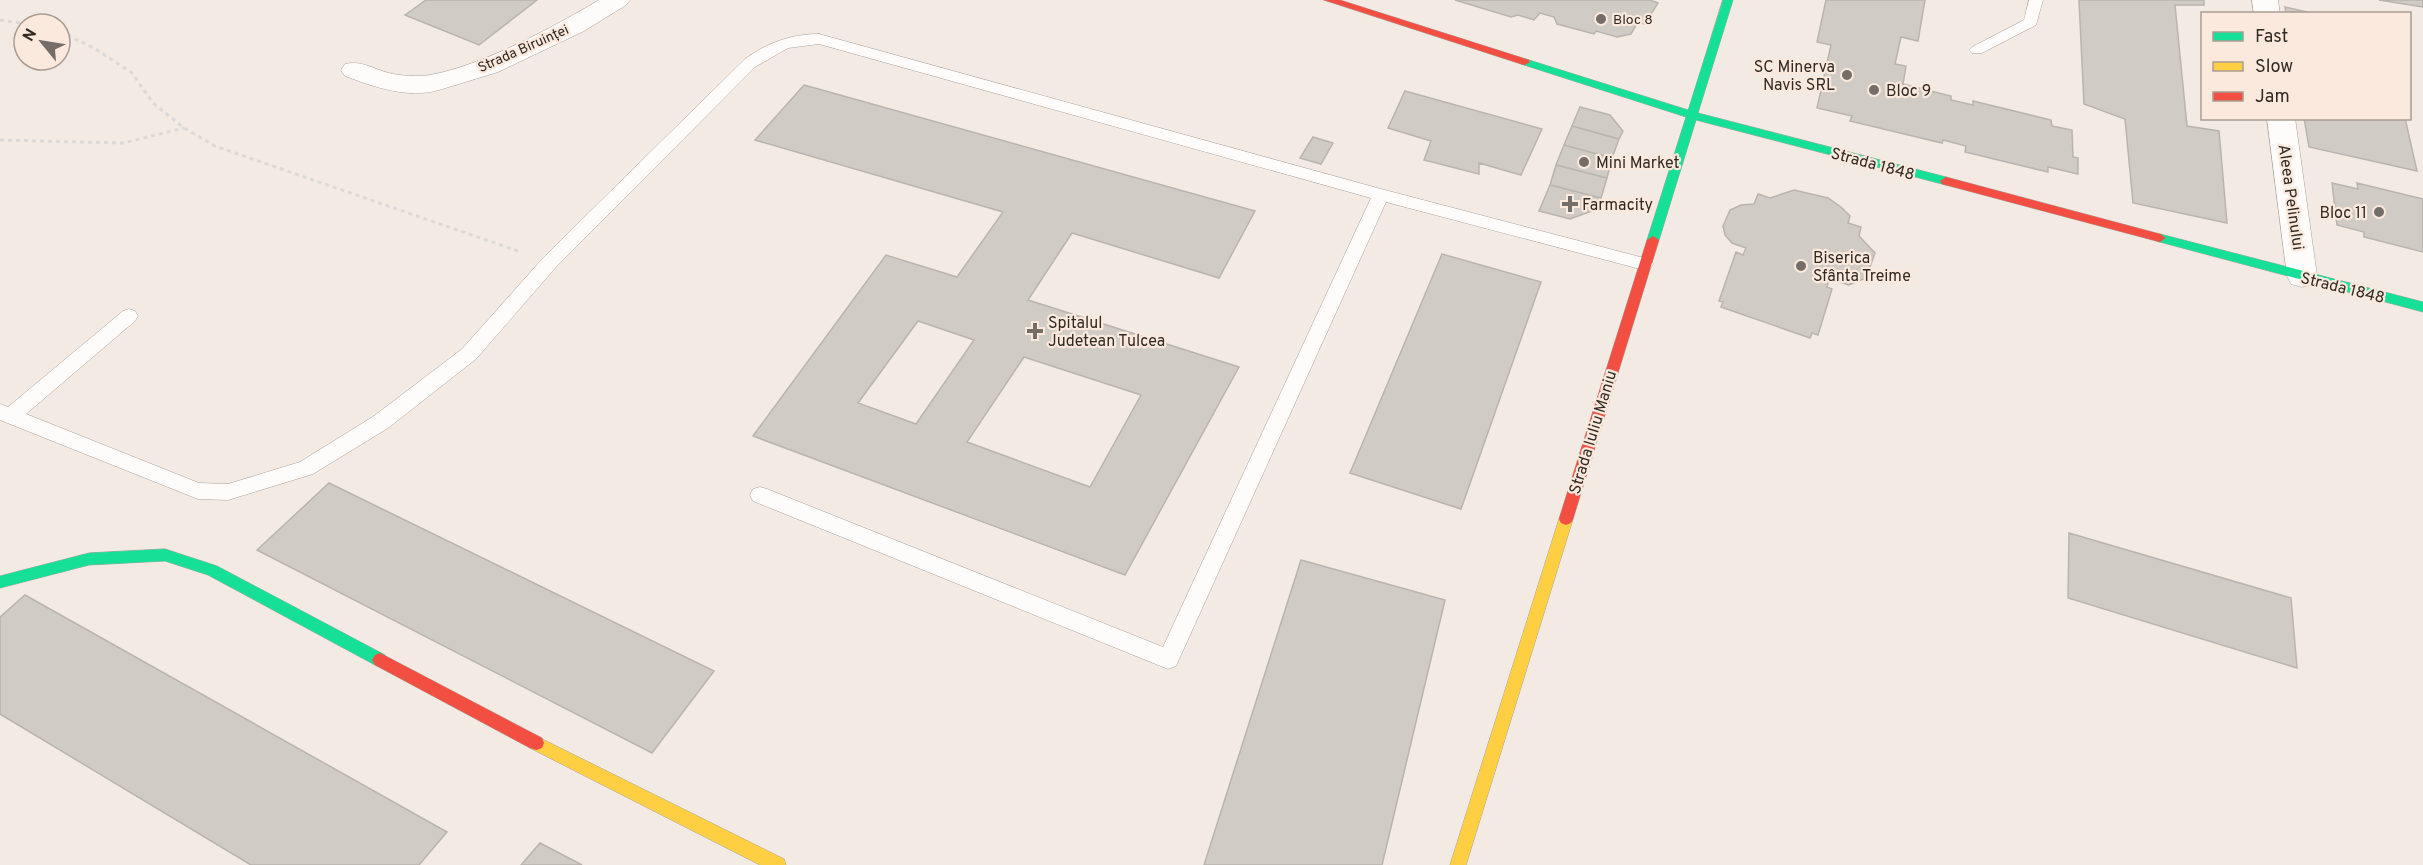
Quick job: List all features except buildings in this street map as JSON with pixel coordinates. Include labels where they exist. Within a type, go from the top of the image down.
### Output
[{"type":"street","name":"Strada Biruinței","points":[[354,70],[388,82],[430,84],[489,66],[574,25],[617,0]]},
{"type":"street","name":"Strada 1848","points":[[1329,0],[1693,115],[2423,307]]},
{"type":"street","name":"Strada Iuliu Maniu","points":[[1458,865],[1728,0]]},
{"type":"street","name":"Aleea Pelinului","points":[[2281,120],[2302,276]]},
{"type":"street","points":[[0,582],[89,558],[165,555],[212,570],[569,761],[778,865]]},
{"type":"lane","points":[[1977,50],[2031,22],[2036,0]]},
{"type":"lane","points":[[129,316],[5,414],[198,491],[228,492],[306,468],[381,422],[469,354],[550,262],[750,63],[768,49],[805,38],[819,39],[1381,195],[1644,264]]},
{"type":"lane","points":[[760,495],[1168,659],[1381,195]]},
{"type":"path","points":[[72,38],[94,48],[132,73],[153,103],[184,128],[215,146],[550,262]]},
{"type":"path","points":[[0,140],[123,142],[184,128]]},
{"type":"traffic: fast","points":[[1653,240],[1728,0]]},
{"type":"traffic: fast","points":[[1525,62],[1693,115],[1946,181]]},
{"type":"traffic: fast","points":[[2160,238],[2423,307]]},
{"type":"traffic: fast","points":[[0,582],[89,559],[165,555],[212,570],[380,660]]},
{"type":"traffic: slow","points":[[1458,865],[1566,519]]},
{"type":"traffic: slow","points":[[536,743],[778,865]]},
{"type":"traffic: jam","points":[[1329,0],[1525,62]]},
{"type":"traffic: jam","points":[[1946,181],[2160,238]]},
{"type":"traffic: jam","points":[[1566,519],[1653,240]]},
{"type":"traffic: jam","points":[[380,660],[536,743]]},
{"type":"place","name":"Bloc 8","points":[[1601,19]]},
{"type":"place","name":"SC Minerva Navis SRL","points":[[1847,75]]},
{"type":"place","name":"Bloc 9","points":[[1874,90]]},
{"type":"place","name":"Mini Market","points":[[1584,162]]},
{"type":"place","name":"Farmacity","points":[[1570,204]]},
{"type":"place","name":"Bloc 11","points":[[2379,212]]},
{"type":"place","name":"Biserica Sfânta Treime","points":[[1801,266]]},
{"type":"place","name":"Spitalul Judetean Tulcea","points":[[1035,331]]}]
